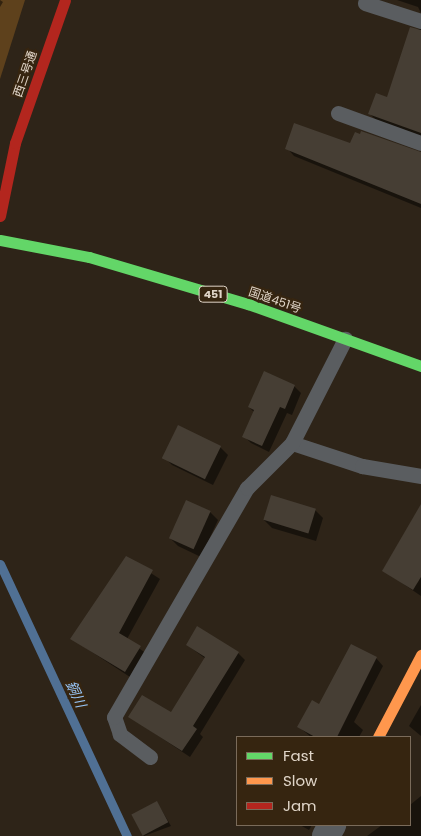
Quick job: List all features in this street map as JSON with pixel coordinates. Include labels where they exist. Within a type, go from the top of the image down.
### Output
[{"type":"main road","name":"西三号通","points":[[0,216],[15,143],[65,0]]},
{"type":"main road","name":"国道451号","points":[[0,240],[89,257],[248,304],[421,366]]},
{"type":"main road","points":[[379,736],[417,672],[421,655]]},
{"type":"lane","points":[[365,4],[421,21]]},
{"type":"lane","points":[[338,113],[421,143]]},
{"type":"lane","points":[[150,756],[120,734],[114,717],[247,488],[292,443],[345,339]]},
{"type":"lane","points":[[292,443],[362,466],[421,476]]},
{"type":"shaded area","points":[[0,0],[25,0],[0,79]]},
{"type":"building","points":[[410,27],[421,30],[421,133],[368,114],[376,93],[387,97]]},
{"type":"building","points":[[294,123],[350,143],[355,132],[360,134],[361,131],[421,152],[421,204],[285,149]]},
{"type":"building","points":[[264,371],[295,385],[285,409],[280,407],[262,446],[242,437],[254,410],[248,407]]},
{"type":"building","points":[[178,425],[221,446],[205,479],[162,458]]},
{"type":"building","points":[[271,495],[316,509],[308,534],[263,520]]},
{"type":"building","points":[[186,500],[211,511],[194,549],[169,538]]},
{"type":"building","points":[[421,504],[421,577],[413,590],[382,571]]},
{"type":"building","points":[[126,556],[153,570],[119,633],[141,646],[125,672],[70,639]]},
{"type":"building","points":[[197,626],[239,652],[193,726],[197,729],[182,751],[128,717],[142,695],[171,712],[205,657],[186,645]]},
{"type":"building","points":[[351,644],[377,657],[338,736],[313,736],[297,727],[312,700],[319,704]]},
{"type":"building","points":[[157,801],[168,822],[143,836],[131,815]]},
{"type":"waterway","name":"銅川","points":[[0,564],[127,836]]},
{"type":"traffic: fast","points":[[0,240],[89,257],[248,304],[421,366]]},
{"type":"traffic: slow","points":[[379,736],[421,655]]},
{"type":"traffic: jam","points":[[0,216],[15,143],[65,0]]}]
